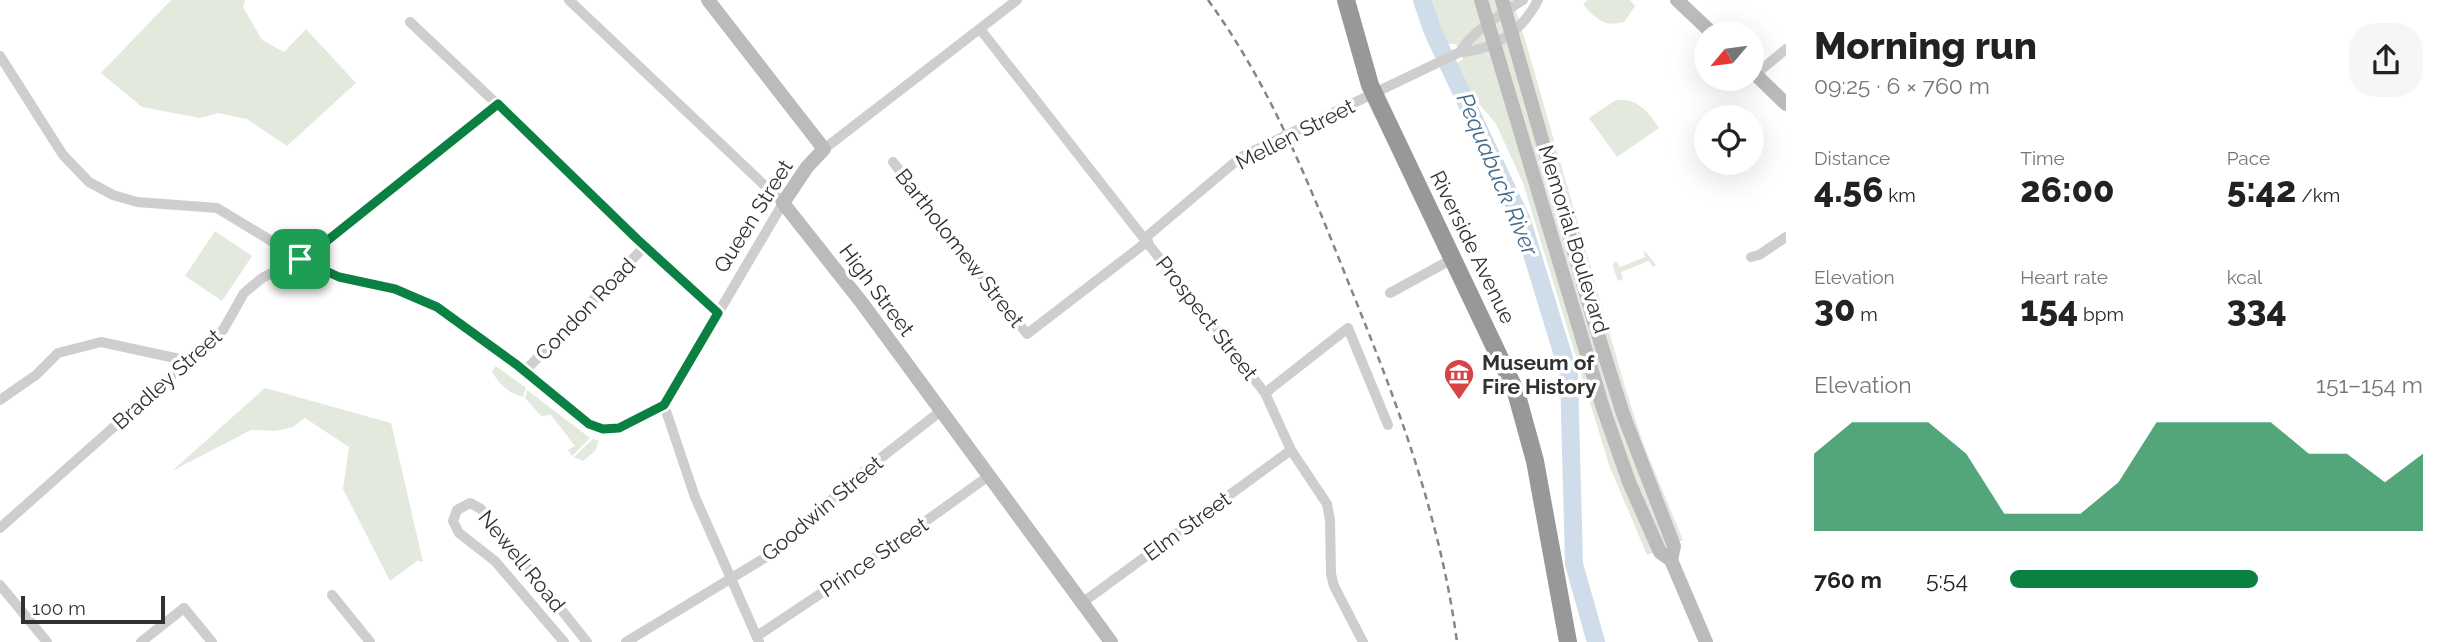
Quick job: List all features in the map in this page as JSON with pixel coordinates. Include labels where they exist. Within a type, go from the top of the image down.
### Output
[{"type":"highway","name":"Riverside Avenue","points":[[1346,0],[1374,94],[1516,392],[1535,461],[1568,642]]},
{"type":"main road","points":[[708,0],[824,149]]},
{"type":"main road","name":"Memorial Boulevard","points":[[1481,0],[1603,408],[1629,482],[1660,552],[1671,560],[1706,642]]},
{"type":"main road","points":[[1677,0],[1699,21]]},
{"type":"main road","name":"Memorial Boulevard","points":[[1504,5],[1623,414],[1674,545],[1671,560]]},
{"type":"main road","points":[[1764,83],[1786,104]]},
{"type":"main road","name":"Queen Street","points":[[783,203],[807,167],[824,149]]},
{"type":"main road","name":"High Street","points":[[783,203],[942,410],[1111,642]]},
{"type":"street","name":"High Street","points":[[569,0],[783,203]]},
{"type":"street","name":"Queen Street","points":[[824,149],[1017,0]]},
{"type":"street","name":"Mellen Street","points":[[1460,52],[1504,5],[1523,0]]},
{"type":"street","name":"Mellen Street","points":[[1027,334],[1146,240],[1241,157],[1460,52],[1481,49],[1513,34],[1538,0]]},
{"type":"street","points":[[410,22],[718,313]]},
{"type":"street","name":"Prospect Street","points":[[980,29],[1265,393],[1291,450],[1327,504],[1334,586],[1363,642]]},
{"type":"street","points":[[1764,66],[1786,49]]},
{"type":"street","points":[[0,56],[63,155],[75,170],[94,186],[137,202],[217,208],[300,259],[339,277],[395,289],[437,307],[589,424],[603,429],[619,428],[664,405],[695,497],[758,639]]},
{"type":"street","name":"Bradley Street","points":[[0,528],[223,330],[244,293],[262,278],[300,259],[324,243],[498,104]]},
{"type":"street","name":"Bartholomew Street","points":[[893,162],[1027,334]]},
{"type":"street","name":"Queen Street","points":[[664,405],[783,203]]},
{"type":"street","points":[[1751,257],[1759,255],[1786,237]]},
{"type":"street","name":"Condon Road","points":[[524,372],[645,246]]},
{"type":"street","points":[[1390,293],[1454,258]]},
{"type":"street","points":[[1265,393],[1348,328],[1388,425]]},
{"type":"street","points":[[0,400],[36,375],[58,353],[101,342],[189,361]]},
{"type":"street","name":"Goodwin Street","points":[[626,642],[776,551],[854,479],[942,410]]},
{"type":"street","name":"Elm Street","points":[[1082,603],[1291,450]]},
{"type":"street","name":"Prince Street","points":[[758,639],[990,475]]},
{"type":"street","name":"Newell Road","points":[[564,642],[495,561],[459,533],[453,517],[460,507],[470,503],[481,509],[587,642]]},
{"type":"street","points":[[0,586],[47,642]]},
{"type":"street","points":[[332,595],[370,642]]},
{"type":"street","points":[[141,642],[184,608],[212,642]]},
{"type":"shaded area","points":[[171,0],[245,0],[243,7],[262,40],[284,52],[306,29],[356,83],[287,146],[247,119],[218,113],[200,118],[142,107],[101,73]]},
{"type":"shaded area","points":[[1428,0],[1512,0],[1627,394],[1643,443],[1683,540],[1647,555],[1609,465],[1523,183],[1496,124],[1465,87],[1455,65],[1463,59],[1456,44],[1446,44]]},
{"type":"shaded area","points":[[1588,0],[1630,0],[1635,6],[1625,21],[1612,24],[1601,21],[1592,14],[1583,4]]},
{"type":"shaded area","points":[[1616,100],[1636,104],[1659,128],[1617,157],[1589,118]]},
{"type":"shaded area","points":[[215,231],[252,256],[222,301],[185,276]]},
{"type":"shaded area","points":[[1644,250],[1656,265],[1653,267],[1649,261],[1621,272],[1623,279],[1618,281],[1614,262],[1620,267],[1645,257]]},
{"type":"shaded area","points":[[496,366],[526,388],[523,397],[501,384],[492,371]]},
{"type":"shaded area","points":[[265,388],[391,423],[423,562],[417,561],[390,581],[343,489],[349,447],[305,418],[293,427],[276,431],[251,430],[172,471]]},
{"type":"shaded area","points":[[527,390],[590,438],[572,456],[568,450],[575,446],[551,415],[541,416],[525,398]]},
{"type":"shaded area","points":[[593,439],[599,441],[595,451],[583,461],[574,457]]},
{"type":"waterway","name":"Pequabuck River","points":[[1422,0],[1433,32],[1522,221],[1569,375],[1574,564],[1596,642]]},
{"type":"railway","points":[[1208,0],[1250,66],[1286,135],[1318,206],[1382,368],[1427,502],[1449,594],[1457,642]]},
{"type":"place","name":"Museum of Fire History","points":[[1459,401]]},
{"type":"route","points":[[498,104],[637,239],[718,313],[664,405],[619,428],[603,429],[589,424],[517,365],[437,307],[395,289],[339,277],[300,259],[313,252],[498,104]]}]
